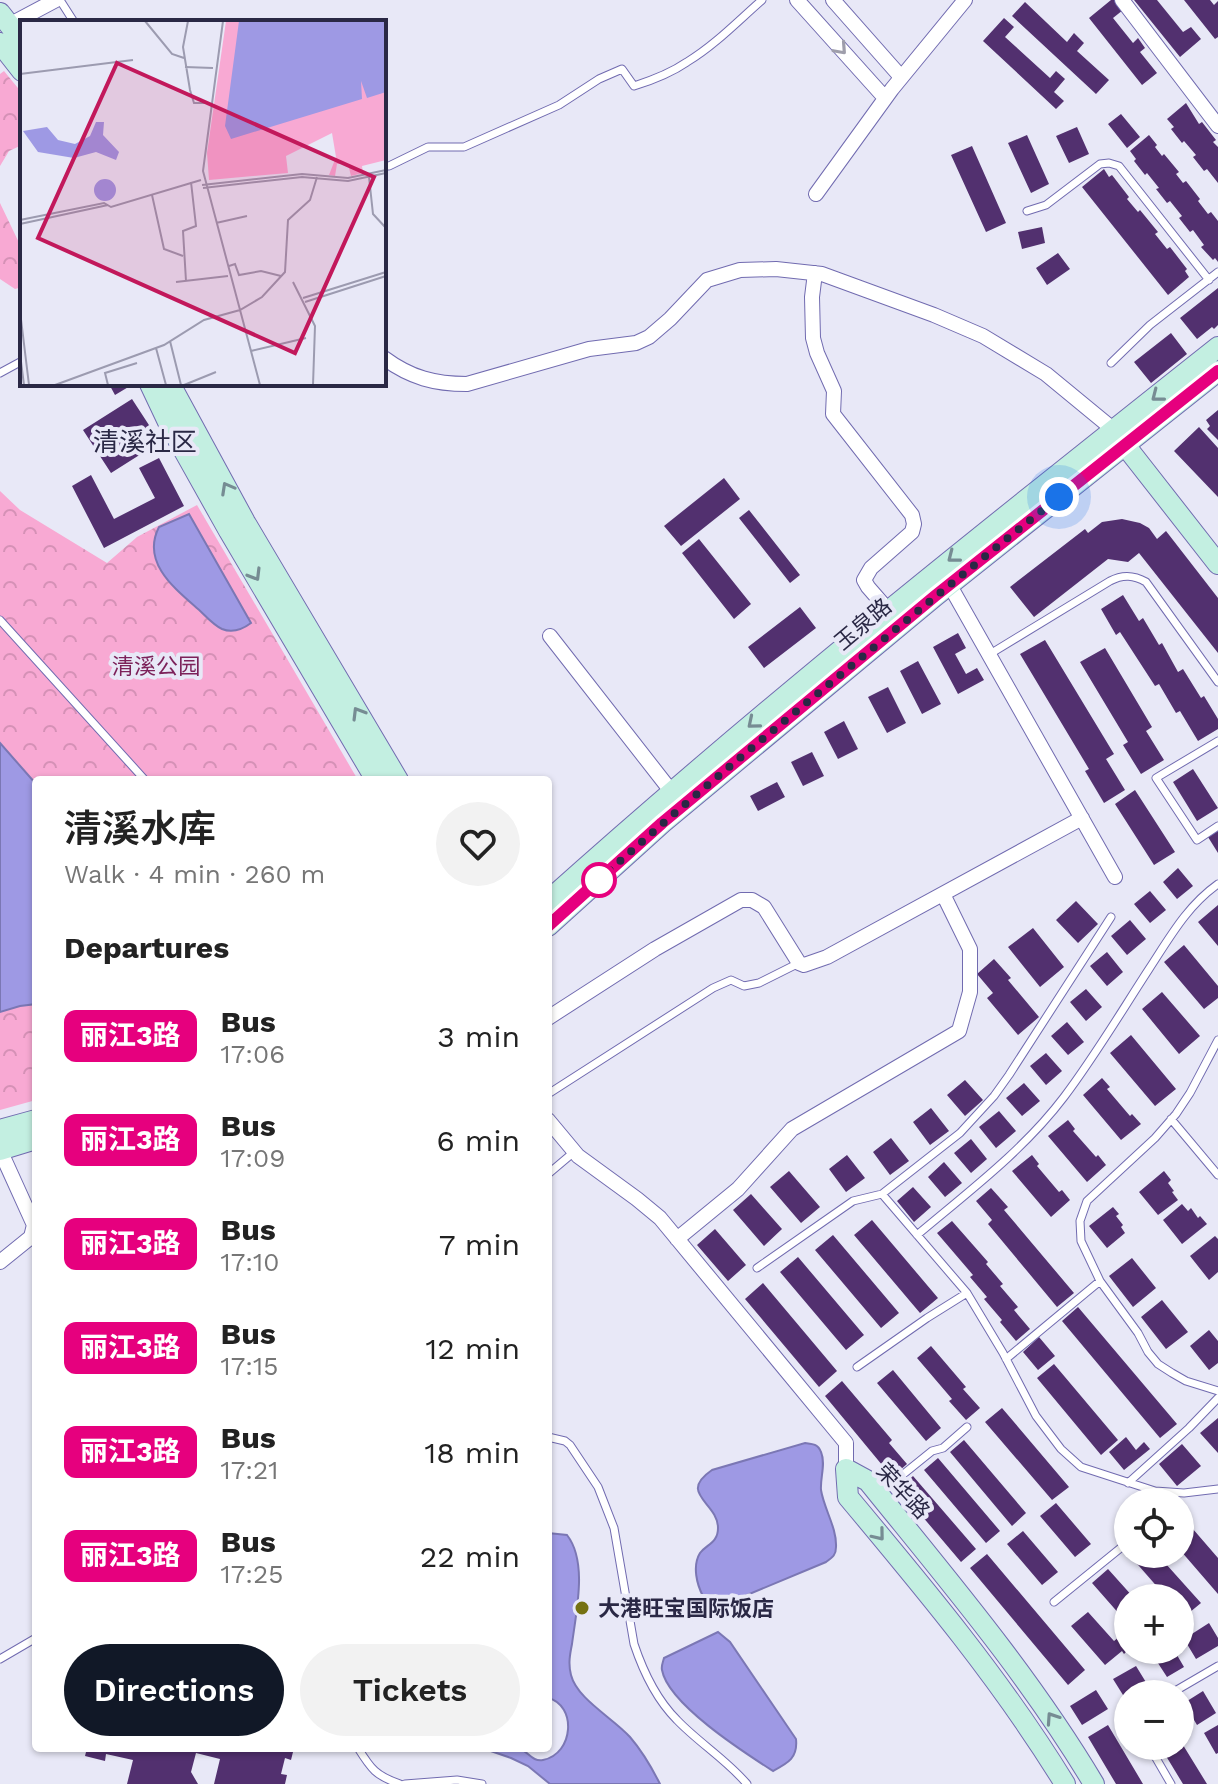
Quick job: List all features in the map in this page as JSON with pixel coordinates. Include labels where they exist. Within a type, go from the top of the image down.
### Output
[{"type":"street","points":[[25,20],[58,0]]},
{"type":"street","points":[[797,0],[885,98]]},
{"type":"street","points":[[833,0],[901,77]]},
{"type":"street","points":[[816,194],[901,77],[965,0]]},
{"type":"street","points":[[1122,0],[1218,126]]},
{"type":"street","points":[[8,30],[20,65]]},
{"type":"street","points":[[386,359],[406,372],[432,382],[467,384],[589,349],[631,344],[649,337],[711,278],[740,270],[758,269],[815,273],[934,315],[983,336],[1046,374],[1119,437],[1218,564]]},
{"type":"street","points":[[815,273],[813,338],[834,391],[833,414],[912,515],[914,524],[912,532],[871,568],[864,580],[888,610]]},
{"type":"street","name":"玉泉路","points":[[552,922],[662,823],[949,584],[1218,347]]},
{"type":"street","name":"玉泉路","points":[[552,897],[671,791],[888,610],[1119,437],[1218,371]]},
{"type":"street","points":[[151,386],[229,531],[374,776]]},
{"type":"street","points":[[171,386],[245,522],[396,776]]},
{"type":"street","points":[[949,584],[1115,877]]},
{"type":"street","points":[[550,636],[671,791]]},
{"type":"street","points":[[552,1015],[655,949],[741,900],[752,900],[764,907],[799,963],[804,965],[827,957],[1082,818]]},
{"type":"street","points":[[677,1239],[738,1189],[792,1129],[959,1031],[970,992],[970,949],[943,894]]},
{"type":"street","points":[[0,1130],[32,1121]]},
{"type":"street","points":[[552,1125],[574,1152],[660,1218],[846,1443],[846,1469]]},
{"type":"street","points":[[32,1140],[0,1150],[32,1221]]},
{"type":"street","points":[[0,1262],[32,1233]]},
{"type":"street","name":"荣华路","points":[[846,1469],[868,1481],[1004,1650],[1094,1784]]},
{"type":"street","name":"荣华路","points":[[846,1469],[848,1497],[984,1665],[1065,1784]]},
{"type":"lane","points":[[58,0],[73,20]]},
{"type":"lane","points":[[386,166],[428,147],[464,147],[559,105],[599,79],[622,69],[634,86],[656,78],[702,52],[762,0]]},
{"type":"lane","points":[[1027,211],[1046,205],[1100,164],[1119,166],[1209,280]]},
{"type":"lane","points":[[1111,363],[1150,325],[1218,272]]},
{"type":"lane","points":[[0,373],[20,362]]},
{"type":"lane","points":[[990,654],[1110,581],[1132,576],[1146,582],[1218,682]]},
{"type":"lane","points":[[0,620],[141,776]]},
{"type":"lane","points":[[1218,741],[1156,778],[1197,840],[1218,826]]},
{"type":"lane","points":[[917,1235],[996,1168],[1048,1116],[1082,1073],[1182,918],[1218,884]]},
{"type":"lane","points":[[757,1268],[853,1201],[882,1194],[960,1133],[994,1096],[1111,917]]},
{"type":"lane","points":[[552,1091],[713,988],[731,980],[744,986],[759,983],[799,963]]},
{"type":"lane","points":[[1218,1040],[1190,1093],[1171,1119],[1155,1138],[1087,1201],[1080,1221],[1080,1234],[1100,1281],[1148,1352],[1158,1364],[1186,1381],[1218,1391]]},
{"type":"lane","points":[[1171,1119],[1218,1175]]},
{"type":"lane","points":[[552,1171],[574,1152]]},
{"type":"lane","points":[[882,1194],[967,1293],[1048,1433],[1081,1467],[1145,1488]]},
{"type":"lane","points":[[1006,1359],[1100,1281]]},
{"type":"lane","points":[[857,1367],[967,1293]]},
{"type":"lane","points":[[1128,1483],[1218,1398]]},
{"type":"lane","points":[[879,1495],[932,1451],[943,1448],[967,1427]]},
{"type":"lane","points":[[552,1438],[570,1445],[598,1487],[606,1506],[614,1528],[634,1644],[651,1684],[677,1720],[747,1784]]},
{"type":"lane","points":[[1194,1492],[1218,1489]]},
{"type":"lane","points":[[1054,1602],[1114,1553]]},
{"type":"lane","points":[[0,1659],[32,1640]]},
{"type":"lane","points":[[1194,1680],[1218,1666]]},
{"type":"lane","points":[[360,1752],[375,1773],[402,1784],[457,1780],[482,1784]]},
{"type":"lane","points":[[1157,1760],[1171,1784]]},
{"type":"lane","points":[[372,1784],[375,1773]]},
{"type":"green space","points":[[4,71],[20,91],[20,146],[9,151],[0,166],[0,74]]},
{"type":"green space","points":[[0,203],[20,245],[20,288],[15,289],[0,279]]},
{"type":"green space","name":"清溪公园","points":[[0,491],[20,510],[107,563],[137,537],[197,505],[356,776],[32,776],[32,1101],[0,1110]]},
{"type":"shaded area","points":[[189,514],[251,623],[244,627],[230,631],[215,625],[170,583],[157,563],[154,552],[159,527]]},
{"type":"shaded area","points":[[0,743],[32,779],[32,1004],[0,1012]]},
{"type":"shaded area","points":[[805,1443],[820,1449],[823,1466],[821,1490],[834,1533],[834,1556],[728,1603],[703,1596],[697,1581],[696,1564],[700,1553],[716,1537],[718,1528],[712,1511],[699,1492],[702,1478],[712,1470]]},
{"type":"shaded area","points":[[552,1533],[567,1535],[573,1546],[579,1573],[569,1663],[571,1675],[580,1692],[630,1737],[660,1784],[550,1784],[528,1766],[494,1752],[525,1752],[540,1760],[553,1756],[566,1740],[568,1729],[564,1710],[552,1700]]},
{"type":"shaded area","points":[[718,1632],[730,1642],[796,1739],[791,1759],[773,1771],[692,1712],[667,1683],[662,1670],[664,1658]]},
{"type":"building","points":[[1115,0],[1123,10],[1113,18],[1133,43],[1138,38],[1145,48],[1140,52],[1157,73],[1142,85],[1089,18]]},
{"type":"building","points":[[1134,0],[1157,0],[1183,32],[1191,27],[1201,39],[1180,57]]},
{"type":"building","points":[[1184,0],[1210,0],[1214,5],[1218,1],[1218,37],[1215,39]]},
{"type":"building","points":[[1025,2],[1067,42],[1074,33],[1084,43],[1077,51],[1109,80],[1096,94],[1012,16]]},
{"type":"building","points":[[1004,18],[1014,27],[1005,37],[1050,78],[1056,71],[1065,79],[1054,92],[1064,101],[1056,109],[983,41]]},
{"type":"building","points":[[1186,103],[1199,124],[1202,122],[1216,140],[1213,142],[1218,147],[1218,183],[1207,169],[1204,171],[1193,157],[1196,155],[1184,141],[1182,143],[1167,119]]},
{"type":"building","points":[[1121,114],[1140,137],[1127,148],[1108,124]]},
{"type":"building","points":[[1077,127],[1089,154],[1069,163],[1056,136]]},
{"type":"building","points":[[1027,135],[1049,184],[1031,193],[1008,143]]},
{"type":"building","points":[[1149,135],[1162,156],[1164,154],[1179,172],[1176,174],[1183,183],[1186,181],[1208,214],[1211,212],[1218,221],[1218,262],[1201,247],[1204,245],[1193,230],[1190,232],[1179,218],[1182,216],[1170,201],[1167,203],[1156,189],[1159,188],[1134,161],[1136,159],[1130,151]]},
{"type":"building","points":[[972,146],[1006,223],[986,232],[951,155]]},
{"type":"building","points":[[1104,169],[1158,232],[1155,234],[1167,249],[1170,247],[1187,269],[1185,271],[1189,277],[1168,295],[1082,187]]},
{"type":"building","points":[[1042,227],[1045,243],[1022,249],[1018,232]]},
{"type":"building","points":[[1058,253],[1070,269],[1047,285],[1036,268]]},
{"type":"building","points":[[1218,288],[1218,325],[1197,339],[1180,318]]},
{"type":"building","points":[[1171,333],[1187,354],[1151,383],[1134,362]]},
{"type":"building","points":[[110,386],[130,386],[115,395]]},
{"type":"building","points":[[132,399],[160,442],[111,473],[83,430]]},
{"type":"building","points":[[1218,410],[1218,440],[1207,429],[1210,426],[1206,420]]},
{"type":"building","points":[[1199,427],[1218,448],[1218,497],[1174,451]]},
{"type":"building","points":[[159,458],[184,506],[104,548],[72,486],[91,475],[114,519],[155,498],[139,468]]},
{"type":"building","points":[[724,478],[740,499],[681,546],[664,526]]},
{"type":"building","points":[[749,510],[800,575],[790,583],[739,518]]},
{"type":"building","points":[[1122,519],[1149,528],[1157,539],[1166,531],[1218,598],[1218,653],[1139,553],[1128,562],[1108,559],[1034,617],[1010,587],[1085,529],[1088,533],[1102,522]]},
{"type":"building","points":[[699,539],[751,604],[734,619],[682,553]]},
{"type":"building","points":[[1123,595],[1139,621],[1143,618],[1159,645],[1162,643],[1178,672],[1183,669],[1201,698],[1204,696],[1218,719],[1218,729],[1198,741],[1159,684],[1155,686],[1120,632],[1116,635],[1101,609]]},
{"type":"building","points":[[800,607],[816,628],[764,668],[748,647]]},
{"type":"building","points":[[958,633],[966,648],[955,654],[966,674],[977,668],[984,680],[958,694],[933,647]]},
{"type":"building","points":[[1045,640],[1114,754],[1106,759],[1125,790],[1104,803],[1085,771],[1089,769],[1020,654]]},
{"type":"building","points":[[1105,648],[1152,727],[1146,731],[1164,760],[1141,774],[1123,745],[1128,742],[1080,662]]},
{"type":"building","points":[[918,661],[941,704],[922,714],[900,671]]},
{"type":"building","points":[[888,687],[906,723],[887,733],[868,697]]},
{"type":"building","points":[[844,721],[858,749],[838,759],[824,732]]},
{"type":"building","points":[[812,752],[824,776],[803,786],[791,762]]},
{"type":"building","points":[[1193,769],[1218,808],[1197,821],[1173,782]]},
{"type":"building","points":[[777,782],[785,797],[758,811],[750,796]]},
{"type":"building","points":[[1135,790],[1175,852],[1154,865],[1115,804]]},
{"type":"building","points":[[1218,831],[1218,853],[1208,837]]},
{"type":"building","points":[[1178,868],[1193,886],[1177,899],[1163,882]]},
{"type":"building","points":[[1150,891],[1166,910],[1150,923],[1134,904]]},
{"type":"building","points":[[1076,901],[1098,924],[1078,943],[1056,920]]},
{"type":"building","points":[[1218,905],[1218,946],[1198,922]]},
{"type":"building","points":[[1130,920],[1146,939],[1127,955],[1111,936]]},
{"type":"building","points":[[1033,928],[1064,967],[1040,987],[1008,947]]},
{"type":"building","points":[[1184,945],[1218,986],[1218,998],[1204,1009],[1164,962]]},
{"type":"building","points":[[1107,952],[1123,972],[1107,986],[1090,966]]},
{"type":"building","points":[[994,959],[1039,1017],[1018,1035],[987,998],[993,993],[977,974]]},
{"type":"building","points":[[1086,989],[1102,1007],[1086,1021],[1070,1002]]},
{"type":"building","points":[[1162,992],[1200,1036],[1179,1054],[1142,1009]]},
{"type":"building","points":[[1067,1022],[1084,1042],[1068,1055],[1051,1036]]},
{"type":"building","points":[[1131,1035],[1176,1089],[1155,1106],[1110,1053]]},
{"type":"building","points":[[1046,1053],[1062,1071],[1046,1085],[1030,1066]]},
{"type":"building","points":[[1102,1078],[1110,1087],[1107,1089],[1141,1124],[1121,1140],[1083,1095]]},
{"type":"building","points":[[965,1080],[983,1100],[965,1116],[947,1095]]},
{"type":"building","points":[[1024,1083],[1040,1101],[1022,1116],[1006,1098]]},
{"type":"building","points":[[931,1108],[949,1131],[930,1145],[913,1122]]},
{"type":"building","points":[[999,1111],[1016,1131],[996,1148],[979,1127]]},
{"type":"building","points":[[1068,1120],[1075,1129],[1073,1131],[1106,1165],[1087,1182],[1048,1136]]},
{"type":"building","points":[[891,1138],[909,1161],[890,1175],[873,1152]]},
{"type":"building","points":[[971,1139],[987,1159],[971,1173],[954,1153]]},
{"type":"building","points":[[847,1155],[865,1178],[846,1192],[829,1169]]},
{"type":"building","points":[[1032,1155],[1039,1164],[1037,1166],[1070,1200],[1051,1217],[1012,1171]]},
{"type":"building","points":[[944,1162],[962,1183],[945,1197],[928,1177]]},
{"type":"building","points":[[789,1171],[820,1207],[801,1223],[770,1187]]},
{"type":"building","points":[[1164,1171],[1178,1200],[1158,1215],[1139,1192]]},
{"type":"building","points":[[913,1187],[931,1207],[914,1222],[897,1201]]},
{"type":"building","points":[[991,1188],[1008,1207],[1004,1210],[1074,1293],[1057,1307],[988,1224],[992,1220],[976,1201]]},
{"type":"building","points":[[751,1194],[782,1229],[764,1246],[733,1210]]},
{"type":"building","points":[[1182,1204],[1188,1211],[1191,1208],[1207,1224],[1182,1244],[1163,1220]]},
{"type":"building","points":[[1113,1207],[1119,1214],[1116,1216],[1125,1233],[1107,1248],[1089,1226]]},
{"type":"building","points":[[872,1220],[938,1298],[920,1313],[854,1235]]},
{"type":"building","points":[[952,1221],[988,1262],[986,1264],[1003,1284],[1000,1286],[1018,1307],[1014,1310],[1030,1329],[1016,1341],[984,1299],[987,1297],[970,1277],[973,1275],[937,1233]]},
{"type":"building","points":[[715,1229],[746,1265],[728,1281],[697,1245]]},
{"type":"building","points":[[833,1235],[899,1313],[881,1328],[815,1250]]},
{"type":"building","points":[[1215,1236],[1218,1239],[1218,1272],[1209,1280],[1190,1256]]},
{"type":"building","points":[[798,1257],[864,1335],[846,1350],[780,1272]]},
{"type":"building","points":[[1132,1258],[1156,1288],[1133,1307],[1109,1276]]},
{"type":"building","points":[[763,1283],[837,1371],[819,1387],[745,1299]]},
{"type":"building","points":[[1162,1300],[1188,1332],[1166,1349],[1141,1317]]},
{"type":"building","points":[[1078,1307],[1177,1424],[1160,1438],[1062,1321]]},
{"type":"building","points":[[1209,1330],[1218,1341],[1218,1363],[1209,1370],[1190,1346]]},
{"type":"building","points":[[1039,1337],[1055,1356],[1038,1370],[1023,1352]]},
{"type":"building","points":[[931,1346],[980,1408],[966,1420],[917,1358]]},
{"type":"building","points":[[1054,1364],[1118,1440],[1101,1455],[1037,1378]]},
{"type":"building","points":[[893,1370],[941,1428],[926,1441],[877,1383]]},
{"type":"building","points":[[842,1381],[892,1440],[889,1443],[907,1464],[892,1477],[825,1396]]},
{"type":"building","points":[[1002,1408],[1069,1487],[1052,1500],[985,1422]]},
{"type":"building","points":[[1218,1418],[1218,1453],[1200,1433]]},
{"type":"building","points":[[1126,1437],[1136,1450],[1144,1442],[1150,1449],[1124,1470],[1109,1452]]},
{"type":"building","points":[[964,1440],[1026,1513],[1012,1526],[950,1452]]},
{"type":"building","points":[[1182,1444],[1201,1466],[1177,1486],[1159,1464]]},
{"type":"building","points":[[938,1458],[1000,1531],[986,1543],[924,1470]]},
{"type":"building","points":[[913,1476],[976,1549],[961,1562],[899,1489]]},
{"type":"building","points":[[1056,1503],[1091,1544],[1075,1557],[1040,1516]]},
{"type":"building","points":[[1194,1530],[1218,1558],[1218,1594],[1194,1566]]},
{"type":"building","points":[[1023,1531],[1058,1572],[1042,1585],[1007,1544]]},
{"type":"building","points":[[987,1554],[1085,1670],[1068,1685],[970,1568]]},
{"type":"building","points":[[1141,1568],[1170,1568],[1184,1584],[1155,1584]]},
{"type":"building","points":[[1108,1569],[1121,1584],[1114,1584],[1114,1608],[1092,1583]]},
{"type":"building","points":[[1194,1595],[1201,1603],[1194,1609]]},
{"type":"building","points":[[1088,1612],[1114,1641],[1114,1658],[1105,1665],[1071,1626]]},
{"type":"building","points":[[1209,1623],[1218,1638],[1218,1646],[1196,1659],[1194,1633]]},
{"type":"building","points":[[1159,1664],[1182,1664],[1184,1667],[1167,1677]]},
{"type":"building","points":[[1136,1666],[1145,1680],[1114,1681]]},
{"type":"building","points":[[1096,1690],[1108,1709],[1082,1725],[1070,1706]]},
{"type":"building","points":[[1203,1691],[1216,1713],[1197,1725],[1194,1720],[1194,1697]]},
{"type":"building","points":[[1108,1725],[1114,1735],[1114,1760],[1129,1760],[1143,1784],[1116,1784],[1088,1737]]},
{"type":"building","points":[[1218,1725],[1218,1753],[1216,1754],[1204,1733]]},
{"type":"building","points":[[86,1752],[293,1752],[291,1760],[285,1758],[281,1774],[287,1775],[285,1784],[214,1784],[220,1759],[196,1753],[191,1772],[198,1784],[127,1784],[133,1760],[106,1754],[105,1761],[85,1756]]},
{"type":"building","points":[[1168,1760],[1192,1760],[1207,1784],[1183,1784]]},
{"type":"bus line","name":"丽江3路","points":[[552,922],[662,823],[935,596],[1218,371]]},
{"type":"place","name":"大港旺宝国际饭店","points":[[582,1608]]},
{"type":"district","name":"清溪社区","points":[[145,442]]},
{"type":"route","points":[[599,880],[662,823],[844,671],[1059,497]]}]
